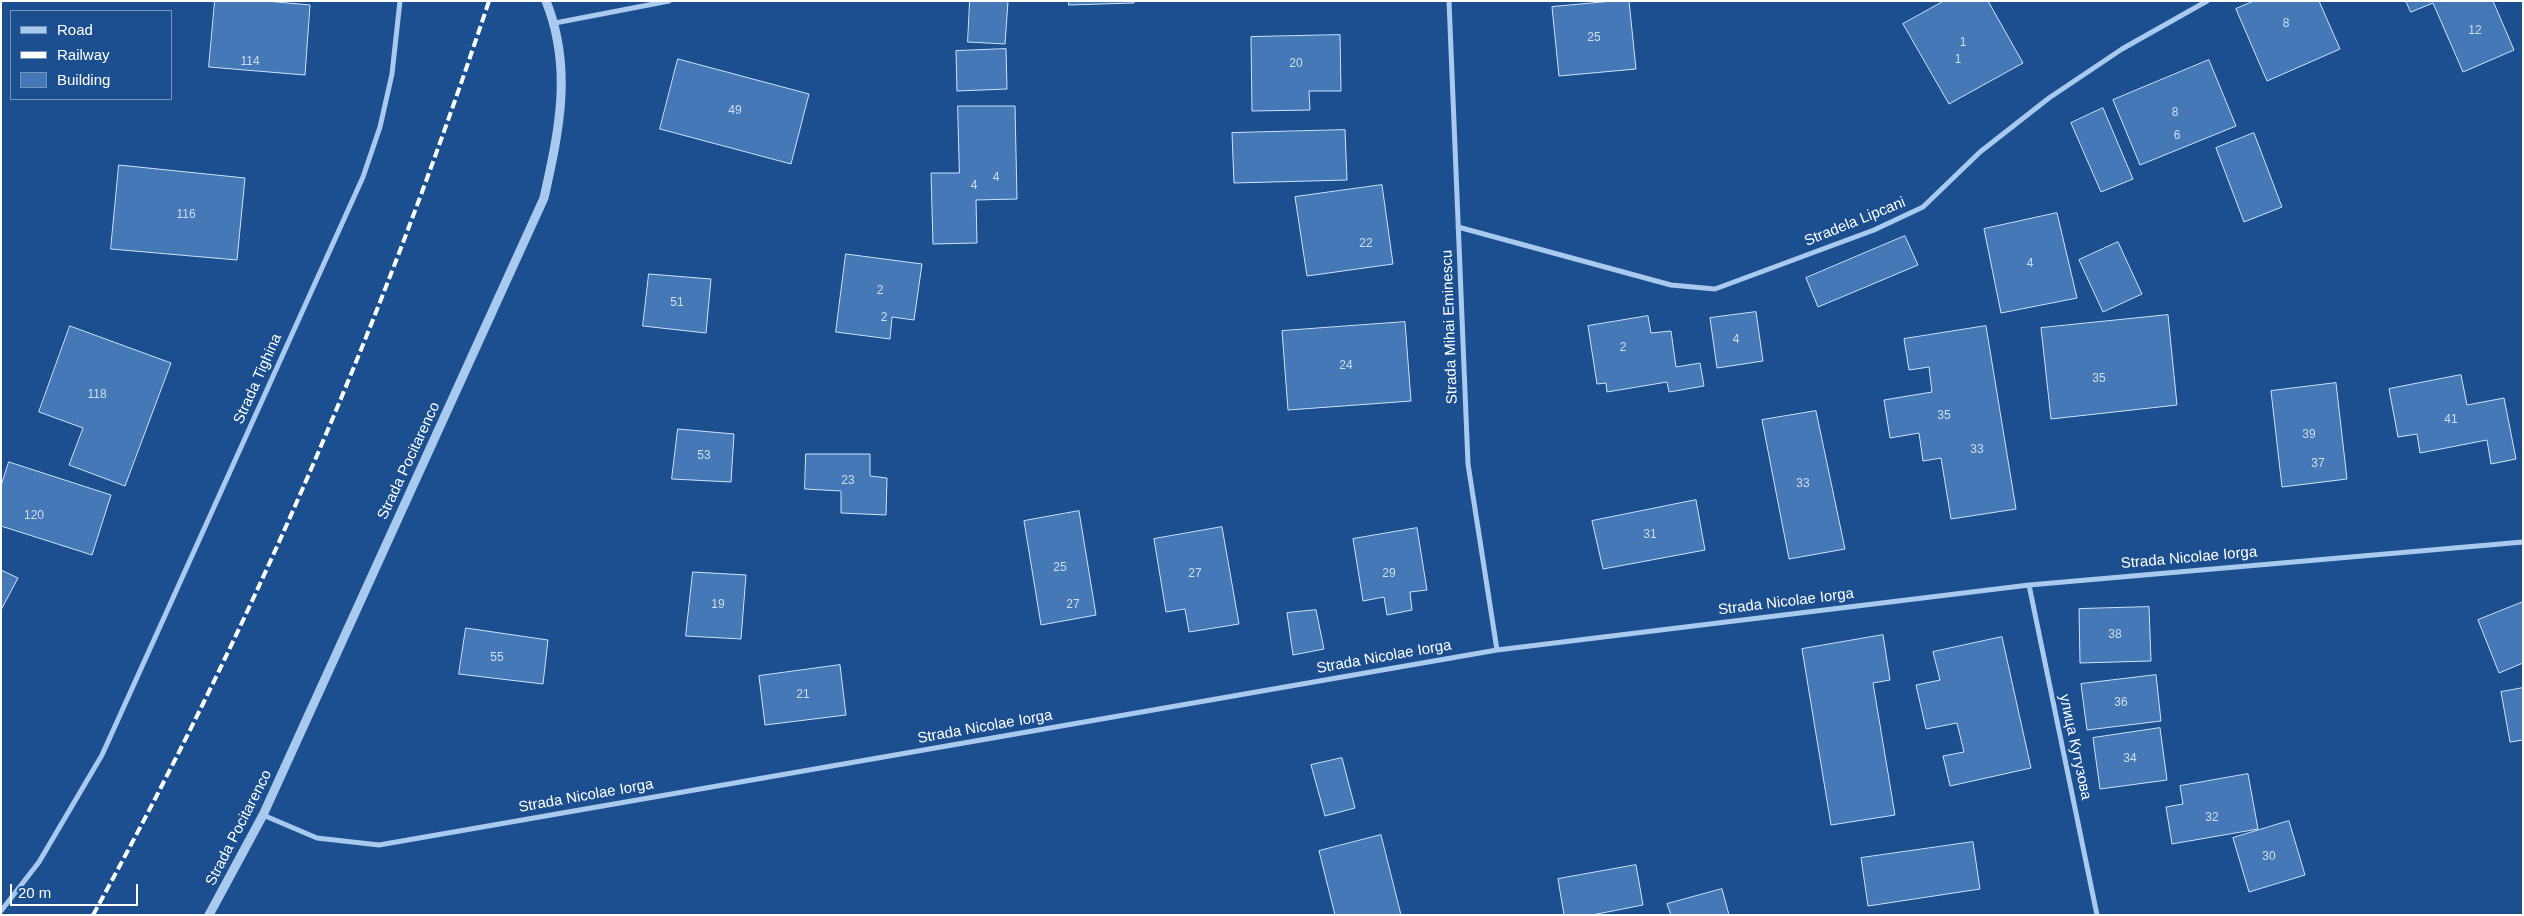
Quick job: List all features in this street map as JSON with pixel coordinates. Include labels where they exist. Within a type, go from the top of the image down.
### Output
[{"type":"street","name":"Strada Tighina","points":[[1,911],[40,862],[102,755],[363,177],[380,127],[392,74],[400,1]]},
{"type":"street","name":"Strada Pocitarenco","points":[[209,915],[263,814],[544,198],[560,130],[562,93],[555,23],[546,1]]},
{"type":"street","points":[[555,23],[669,1]]},
{"type":"street","name":"Strada Mihai Eminescu","points":[[1449,1],[1468,464],[1497,650]]},
{"type":"street","name":"Stradela Lipcani","points":[[1458,227],[1671,285],[1715,289],[1874,230],[1923,207],[1980,152],[2049,98],[2122,49],[2207,1]]},
{"type":"street","name":"Strada Nicolae Iorga","points":[[263,814],[317,838],[379,845],[1497,650],[2029,585],[2523,542]]},
{"type":"street","name":"улица Кутузова","points":[[2029,585],[2097,915]]},
{"type":"building","points":[[215,1],[266,1],[310,5],[305,75],[209,67]]},
{"type":"building","points":[[970,1],[1008,1],[1005,44],[968,42]]},
{"type":"building","points":[[1069,1],[1134,1],[1134,3],[1069,5]]},
{"type":"building","points":[[1629,1],[1636,69],[1559,76],[1552,7]]},
{"type":"building","points":[[1944,1],[1988,1],[2023,63],[1949,104],[1903,24]]},
{"type":"building","points":[[2254,1],[2319,1],[2340,49],[2267,81],[2236,9]]},
{"type":"building","points":[[2406,1],[2493,1],[2514,50],[2463,72],[2433,3],[2411,12]]},
{"type":"building","points":[[1340,35],[1341,91],[1309,91],[1310,110],[1252,111],[1251,37]]},
{"type":"building","points":[[1006,49],[1007,89],[957,91],[956,51]]},
{"type":"building","points":[[678,59],[809,94],[791,164],[660,129]]},
{"type":"building","points":[[2209,60],[2236,126],[2140,165],[2113,100]]},
{"type":"building","points":[[958,106],[1015,106],[1017,199],[976,200],[977,243],[933,244],[931,173],[959,173]]},
{"type":"building","points":[[2103,108],[2133,179],[2101,192],[2071,123]]},
{"type":"building","points":[[1345,130],[1347,180],[1234,183],[1232,133]]},
{"type":"building","points":[[2254,133],[2282,207],[2244,222],[2216,148]]},
{"type":"building","points":[[119,165],[245,178],[237,260],[111,249]]},
{"type":"building","points":[[1382,185],[1393,264],[1307,276],[1295,197]]},
{"type":"building","points":[[2057,213],[2077,298],[2001,313],[1984,229]]},
{"type":"building","points":[[1905,236],[1918,265],[1818,307],[1806,278]]},
{"type":"building","points":[[2118,242],[2142,294],[2103,312],[2079,260]]},
{"type":"building","points":[[846,254],[922,264],[914,320],[892,317],[890,339],[836,332]]},
{"type":"building","points":[[649,274],[711,279],[706,333],[643,326]]},
{"type":"building","points":[[1756,312],[1763,361],[1717,368],[1710,318]]},
{"type":"building","points":[[2168,315],[2177,405],[2051,419],[2041,328]]},
{"type":"building","points":[[1648,316],[1651,333],[1671,331],[1676,367],[1700,363],[1704,386],[1669,392],[1667,382],[1607,392],[1606,383],[1597,384],[1588,326]]},
{"type":"building","points":[[1405,322],[1411,401],[1288,410],[1282,331]]},
{"type":"building","points":[[70,326],[171,363],[125,486],[69,465],[83,428],[39,412]]},
{"type":"building","points":[[1986,326],[2016,509],[1951,519],[1941,458],[1923,461],[1919,433],[1890,438],[1884,400],[1932,392],[1929,367],[1909,370],[1904,339]]},
{"type":"building","points":[[2461,375],[2467,405],[2504,398],[2516,459],[2491,464],[2487,440],[2420,453],[2417,434],[2398,437],[2389,389]]},
{"type":"building","points":[[2336,383],[2347,479],[2282,487],[2271,391]]},
{"type":"building","points":[[1816,411],[1845,549],[1789,559],[1762,420]]},
{"type":"building","points":[[678,429],[734,434],[731,482],[672,479]]},
{"type":"building","points":[[806,454],[870,454],[870,476],[887,478],[886,515],[841,513],[841,491],[805,489]]},
{"type":"building","points":[[9,462],[111,495],[92,555],[1,526],[1,486]]},
{"type":"building","points":[[1696,500],[1705,550],[1603,569],[1592,521]]},
{"type":"building","points":[[1079,511],[1096,615],[1041,625],[1024,521]]},
{"type":"building","points":[[1222,527],[1239,624],[1189,632],[1185,609],[1166,612],[1154,539]]},
{"type":"building","points":[[1417,528],[1427,590],[1410,592],[1412,610],[1387,615],[1384,597],[1363,601],[1353,539]]},
{"type":"building","points":[[1,570],[18,578],[1,610]]},
{"type":"building","points":[[693,572],[746,575],[741,639],[686,636]]},
{"type":"building","points":[[2523,602],[2523,663],[2499,673],[2478,620]]},
{"type":"building","points":[[2149,607],[2151,661],[2080,663],[2079,609]]},
{"type":"building","points":[[1316,610],[1324,649],[1293,655],[1287,613]]},
{"type":"building","points":[[466,628],[548,640],[543,684],[459,674]]},
{"type":"building","points":[[1883,635],[1890,680],[1873,683],[1895,815],[1831,825],[1802,649]]},
{"type":"building","points":[[2002,637],[2031,768],[1950,786],[1943,756],[1964,752],[1957,723],[1926,729],[1916,685],[1940,680],[1933,652]]},
{"type":"building","points":[[840,665],[846,715],[765,725],[759,676]]},
{"type":"building","points":[[2156,675],[2161,721],[2087,730],[2081,684]]},
{"type":"building","points":[[2523,688],[2523,740],[2510,742],[2501,692]]},
{"type":"building","points":[[2160,728],[2167,780],[2100,789],[2093,738]]},
{"type":"building","points":[[1342,758],[1355,808],[1325,816],[1311,765]]},
{"type":"building","points":[[2248,774],[2258,829],[2172,844],[2166,807],[2183,804],[2180,786]]},
{"type":"building","points":[[2289,821],[2305,875],[2249,892],[2233,838]]},
{"type":"building","points":[[1381,835],[1401,915],[1335,915],[1319,851]]},
{"type":"building","points":[[1973,842],[1980,889],[1868,906],[1861,858]]},
{"type":"building","points":[[1636,865],[1643,905],[1592,915],[1564,915],[1558,879]]},
{"type":"building","points":[[1722,889],[1729,915],[1671,915],[1667,904]]},
{"type":"railway","points":[[93,915],[152,805],[208,693],[312,467],[360,352],[405,236],[489,1]]}]
